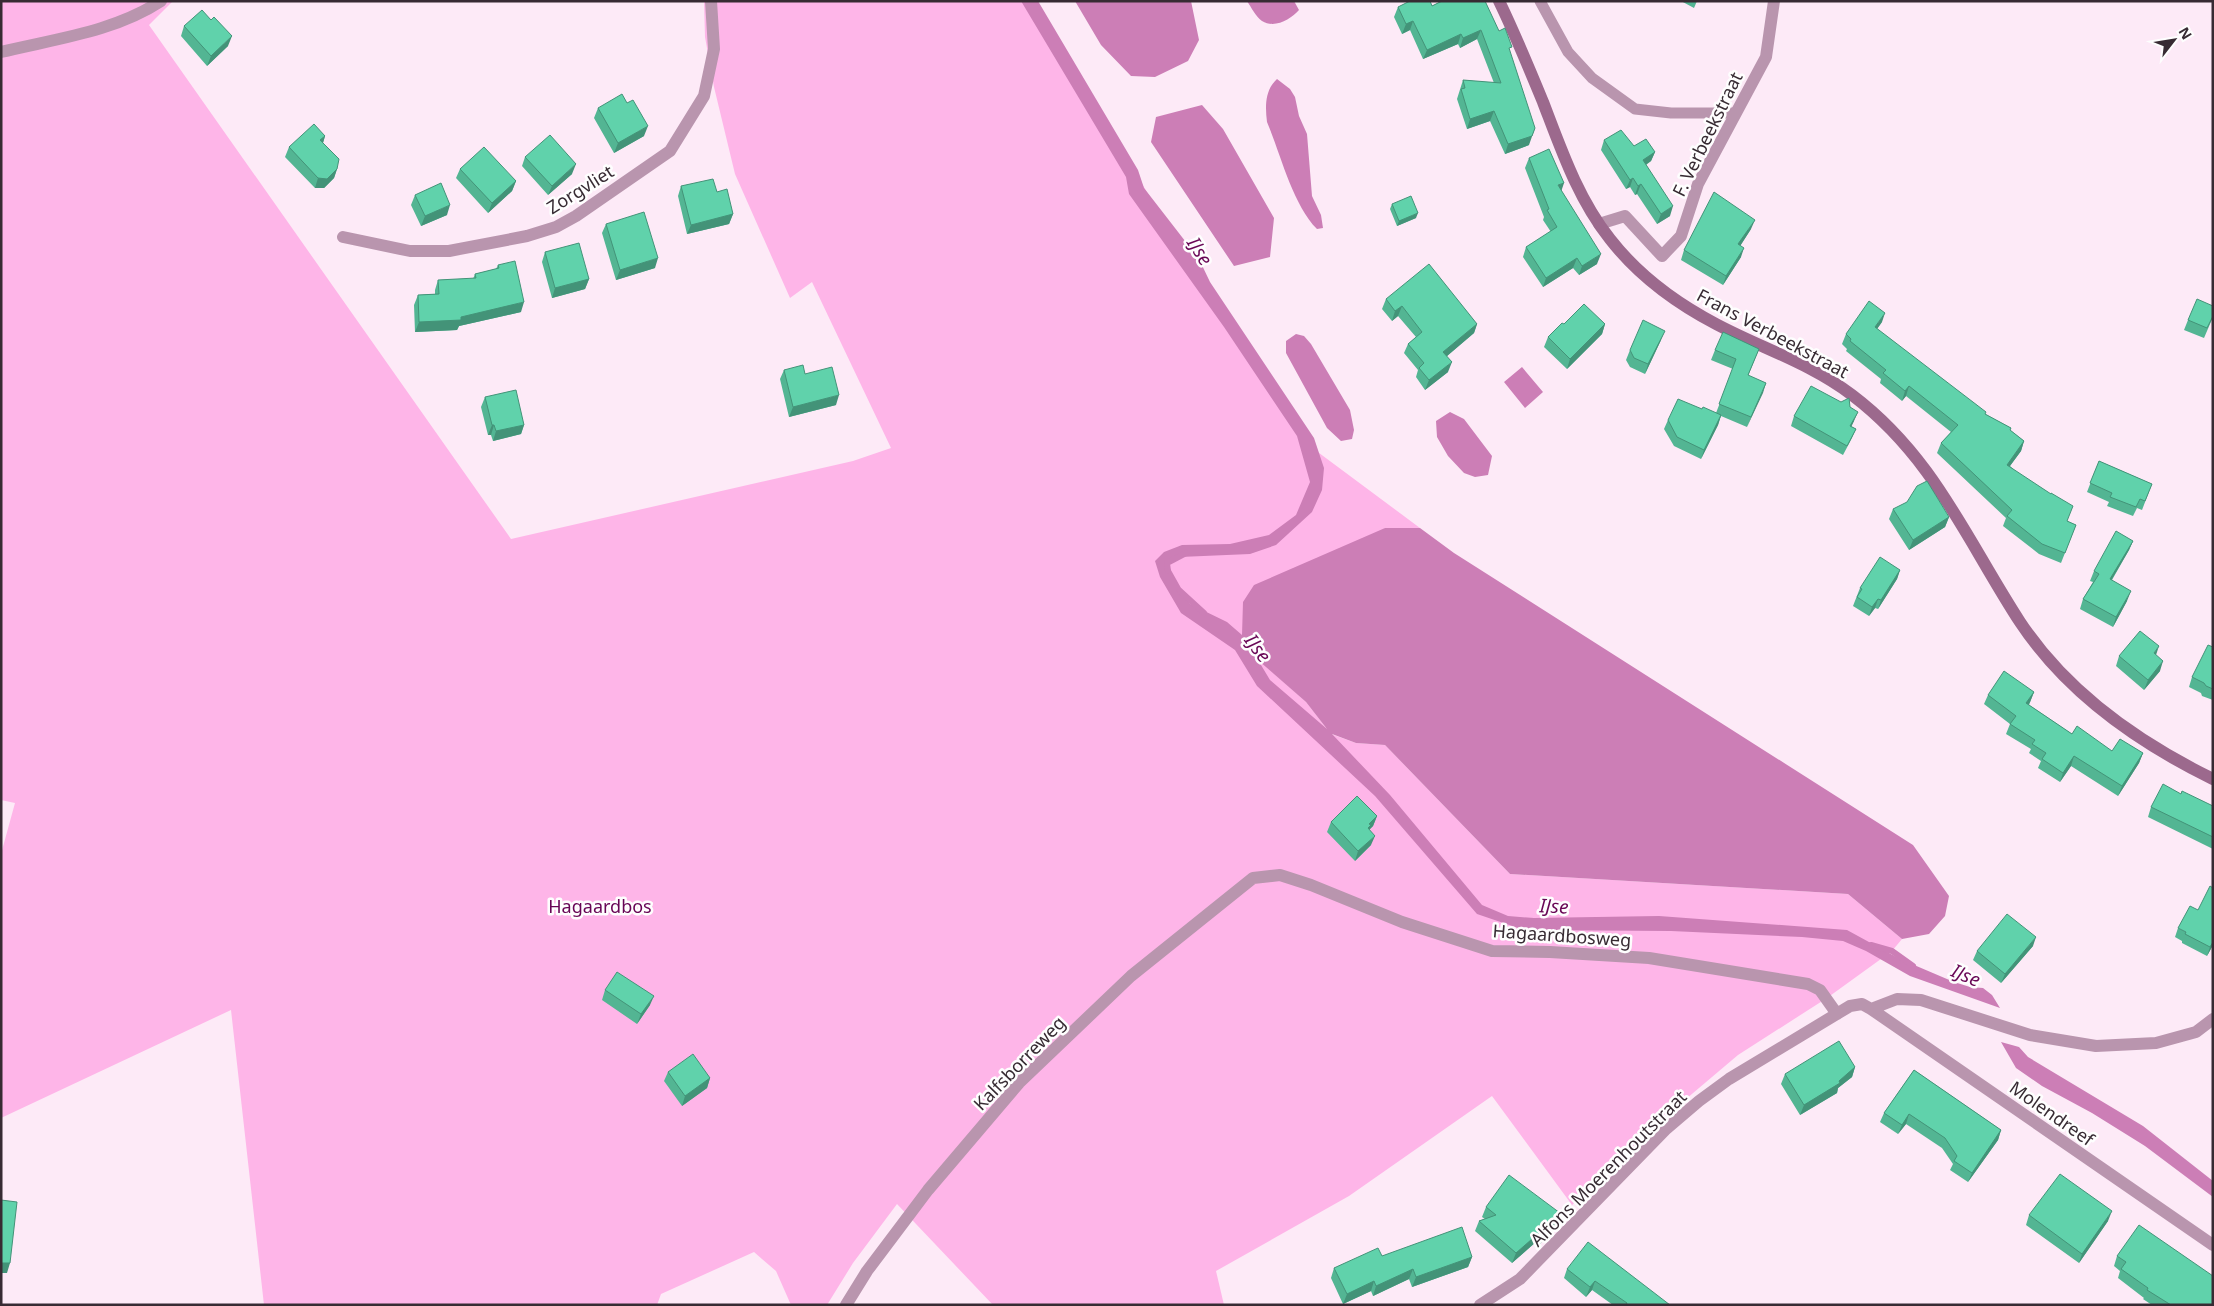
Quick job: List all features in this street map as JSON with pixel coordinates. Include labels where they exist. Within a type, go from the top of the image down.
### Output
[{"type":"main road","name":"Frans Verbeekstraat","points":[[1499,1],[1529,66],[1572,175],[1599,224],[1632,265],[1689,309],[1826,378],[1852,395],[1877,416],[1902,440],[1926,468],[2021,622],[2062,674],[2089,700],[2121,726],[2168,757],[2213,779]]},
{"type":"street","points":[[1,52],[98,29],[145,12],[161,1]]},
{"type":"street","name":"Zorgvliet","points":[[343,237],[410,251],[449,251],[527,236],[556,227],[576,216],[670,150],[704,96],[714,49],[711,1]]},
{"type":"street","name":"F. Verbeekstraat","points":[[1599,224],[1624,216],[1662,256],[1681,236],[1698,184],[1766,56],[1774,1]]},
{"type":"street","name":"Hagaardbosweg","points":[[1253,878],[1280,875],[1311,885],[1402,922],[1492,951],[1550,952],[1649,958],[1808,984],[1820,990],[1837,1014]]},
{"type":"street","name":"Kalfsborreweg","points":[[846,1305],[867,1271],[928,1190],[1019,1083],[1131,976],[1253,878]]},
{"type":"street","name":"Alfons Moerenhoutstraat","points":[[1480,1305],[1528,1272],[1666,1130],[1699,1101],[1729,1079],[1856,1004],[1871,1009],[1897,999],[1921,1000],[2030,1035],[2096,1046],[2156,1043],[2196,1032],[2213,1019]]},
{"type":"street","name":"Molendreef","points":[[1871,1009],[2213,1245]]},
{"type":"lane","points":[[1540,1],[1568,52],[1592,78],[1635,108],[1672,113],[1735,114]]},
{"type":"green space","name":"Hagaardbos","points":[[1,1],[173,1],[149,25],[511,539],[853,461],[891,448],[812,282],[790,298],[735,174],[714,87],[705,37],[704,1],[1034,1],[1180,248],[1307,444],[1420,528],[1385,528],[1249,651],[1306,702],[1331,734],[1356,743],[1385,745],[1510,874],[1848,894],[1902,939],[1892,951],[1827,998],[1738,1055],[1686,1099],[1572,1205],[1492,1096],[1349,1196],[1216,1271],[1224,1305],[993,1305],[897,1204],[853,1263],[827,1305],[791,1305],[776,1271],[754,1252],[661,1294],[657,1305],[264,1305],[231,1010],[1,1118],[1,854],[15,803],[1,800]]},
{"type":"water","points":[[1021,1],[1038,1],[1138,170],[1144,188],[1199,259],[1210,282],[1314,438],[1324,468],[1322,490],[1312,512],[1276,545],[1250,554],[1180,557],[1167,563],[1190,604],[1227,622],[1242,635],[1243,602],[1254,585],[1385,528],[1420,528],[1454,553],[1913,845],[1949,896],[1945,916],[1929,934],[1902,939],[1848,894],[1510,874],[1385,745],[1356,743],[1332,734],[1390,795],[1482,905],[1508,916],[1534,918],[1659,916],[1847,930],[1900,959],[1954,982],[1970,987],[1983,988],[1992,995],[2000,1008],[1910,976],[1866,951],[1843,941],[1802,937],[1671,931],[1524,930],[1477,914],[1375,796],[1257,686],[1235,650],[1181,613],[1160,577],[1155,561],[1164,552],[1182,545],[1230,544],[1269,535],[1296,515],[1310,482],[1297,436],[1224,327],[1129,194],[1126,177]],"holes":[[[1258,660],[1306,702],[1327,729],[1270,680]]]},
{"type":"water","points":[[1075,1],[1191,1],[1199,40],[1188,61],[1155,77],[1131,76],[1101,45]]},
{"type":"water","points":[[1247,1],[1294,1],[1299,10],[1292,17],[1272,24],[1262,21]]},
{"type":"water","points":[[1277,79],[1290,89],[1295,97],[1299,116],[1307,134],[1312,196],[1321,215],[1323,228],[1317,229],[1301,206],[1288,178],[1267,122],[1268,93]]},
{"type":"water","points":[[1202,105],[1223,129],[1274,218],[1270,257],[1234,266],[1151,142],[1156,117]]},
{"type":"water","points":[[1296,334],[1304,336],[1311,344],[1350,410],[1354,430],[1352,439],[1341,441],[1327,428],[1286,353],[1286,341]]},
{"type":"water","points":[[1522,367],[1543,392],[1525,408],[1504,382]]},
{"type":"water","points":[[1450,412],[1464,419],[1492,456],[1488,475],[1475,477],[1464,473],[1448,456],[1437,437],[1436,421]]},
{"type":"water","points":[[2001,1042],[2019,1047],[2028,1057],[2143,1126],[2213,1181],[2213,1197],[2145,1146],[2092,1113],[2042,1086],[2016,1068]]},
{"type":"building","points":[[1410,1],[1430,1],[1432,6],[1442,1],[1485,1],[1499,31],[1505,28],[1512,47],[1509,48],[1535,128],[1532,136],[1508,144],[1494,111],[1470,119],[1461,89],[1465,88],[1463,80],[1501,83],[1481,30],[1463,38],[1461,34],[1427,50],[1413,21],[1406,24],[1398,7]]},
{"type":"building","points":[[202,10],[211,20],[214,17],[232,36],[211,56],[184,26]]},
{"type":"building","points":[[622,94],[627,103],[633,100],[648,126],[618,143],[598,108]]},
{"type":"building","points":[[314,124],[325,136],[320,140],[339,159],[337,169],[327,179],[318,178],[289,147]]},
{"type":"building","points":[[1621,130],[1634,146],[1646,139],[1655,152],[1643,160],[1673,206],[1661,214],[1641,184],[1638,186],[1633,178],[1630,180],[1604,140]]},
{"type":"building","points":[[550,135],[576,164],[552,186],[525,157]]},
{"type":"building","points":[[484,147],[516,181],[492,203],[460,169]]},
{"type":"building","points":[[1549,149],[1564,183],[1558,185],[1601,254],[1582,266],[1577,258],[1546,278],[1526,247],[1557,227],[1547,210],[1549,209],[1529,158]]},
{"type":"building","points":[[713,179],[717,192],[727,189],[733,214],[691,225],[681,186]]},
{"type":"building","points":[[441,183],[450,205],[425,216],[415,195]]},
{"type":"building","points":[[1714,192],[1755,220],[1738,244],[1744,248],[1726,276],[1684,250]]},
{"type":"building","points":[[1411,196],[1418,213],[1399,221],[1392,204]]},
{"type":"building","points":[[644,212],[658,258],[620,270],[606,224]]},
{"type":"building","points":[[579,243],[589,279],[555,288],[545,252]]},
{"type":"building","points":[[515,261],[524,302],[461,317],[461,320],[419,322],[418,295],[439,294],[438,280],[476,278],[475,274],[499,268],[498,265]]},
{"type":"building","points":[[1429,264],[1477,324],[1443,352],[1452,362],[1429,380],[1419,368],[1424,363],[1408,344],[1422,332],[1402,306],[1395,311],[1386,299]]},
{"type":"building","points":[[2197,299],[2213,306],[2213,316],[2207,328],[2188,320]]},
{"type":"building","points":[[1869,301],[1885,313],[1875,327],[1986,412],[1985,414],[2011,428],[2010,430],[2024,441],[2007,465],[2073,506],[2067,521],[2076,525],[2065,553],[2042,544],[2007,516],[2012,510],[1941,443],[1958,425],[1909,386],[1905,391],[1883,373],[1886,370],[1850,341],[1851,339],[1846,334]]},
{"type":"building","points":[[1584,304],[1605,324],[1570,359],[1548,337]]},
{"type":"building","points":[[1643,320],[1665,331],[1648,364],[1634,358],[1630,350]]},
{"type":"building","points":[[1723,332],[1759,349],[1748,375],[1766,383],[1751,417],[1719,404],[1736,359],[1715,350]]},
{"type":"building","points":[[803,365],[805,374],[832,367],[839,395],[793,407],[784,370]]},
{"type":"building","points":[[1811,386],[1841,402],[1849,398],[1850,407],[1858,412],[1850,426],[1856,429],[1847,446],[1794,416]]},
{"type":"building","points":[[516,390],[524,425],[496,431],[494,425],[492,425],[485,397]]},
{"type":"building","points":[[1678,399],[1721,415],[1704,450],[1677,437],[1668,420]]},
{"type":"building","points":[[2099,461],[2152,484],[2145,501],[2140,499],[2136,507],[2110,497],[2112,493],[2090,483]]},
{"type":"building","points":[[1927,481],[1949,517],[1913,540],[1893,509],[1907,502],[1917,486]]},
{"type":"building","points":[[2116,531],[2133,541],[2110,579],[2131,591],[2116,617],[2083,599],[2099,574],[2094,571]]},
{"type":"building","points":[[1880,557],[1900,570],[1881,600],[1878,599],[1872,607],[1857,597],[1862,589],[1860,588]]},
{"type":"building","points":[[2140,631],[2159,646],[2154,653],[2163,661],[2148,680],[2119,656]]},
{"type":"building","points":[[2208,645],[2213,647],[2213,689],[2192,677]]},
{"type":"building","points":[[2004,671],[2034,692],[2026,703],[2072,734],[2077,726],[2112,751],[2120,739],[2143,753],[2122,786],[2074,756],[2063,773],[2042,759],[2046,753],[2032,744],[2035,740],[2010,724],[2016,716],[1988,695]]},
{"type":"building","points":[[2163,784],[2181,794],[2182,791],[2213,806],[2213,837],[2151,807]]},
{"type":"building","points":[[1357,796],[1377,816],[1369,824],[1371,825],[1368,828],[1375,836],[1358,851],[1331,822]]},
{"type":"building","points":[[2210,886],[2213,888],[2213,942],[2210,947],[2185,934],[2186,932],[2178,928],[2190,906],[2198,910]]},
{"type":"building","points":[[2007,914],[2036,937],[2005,974],[1977,951]]},
{"type":"building","points":[[617,972],[654,996],[641,1014],[605,990]]},
{"type":"building","points":[[1839,1041],[1855,1067],[1839,1081],[1840,1083],[1804,1105],[1785,1074]]},
{"type":"building","points":[[693,1054],[710,1078],[685,1096],[668,1072]]},
{"type":"building","points":[[1914,1070],[2001,1130],[1972,1173],[1954,1161],[1957,1156],[1945,1138],[1909,1114],[1902,1125],[1884,1113]]},
{"type":"building","points":[[2060,1174],[2112,1211],[2082,1254],[2029,1215]]},
{"type":"building","points":[[1509,1175],[1560,1213],[1544,1234],[1540,1232],[1516,1253],[1479,1221],[1496,1215],[1486,1207]]},
{"type":"building","points":[[1,1200],[17,1202],[10,1263],[1,1263]]},
{"type":"building","points":[[2139,1225],[2213,1276],[2213,1305],[2171,1305],[2147,1290],[2148,1288],[2121,1269],[2126,1262],[2117,1256]]},
{"type":"building","points":[[1462,1227],[1472,1257],[1416,1277],[1413,1269],[1376,1286],[1374,1281],[1347,1294],[1334,1268],[1378,1248],[1382,1256]]},
{"type":"building","points":[[1588,1242],[1670,1305],[1626,1305],[1627,1303],[1595,1281],[1590,1287],[1567,1269]]},
{"type":"waterway","name":"IJse","points":[[1168,571],[1167,563],[1186,553]]},
{"type":"waterway","name":"IJse","points":[[1180,591],[1204,613]]},
{"type":"waterway","name":"IJse","points":[[1871,945],[1892,951],[1913,966]]}]
